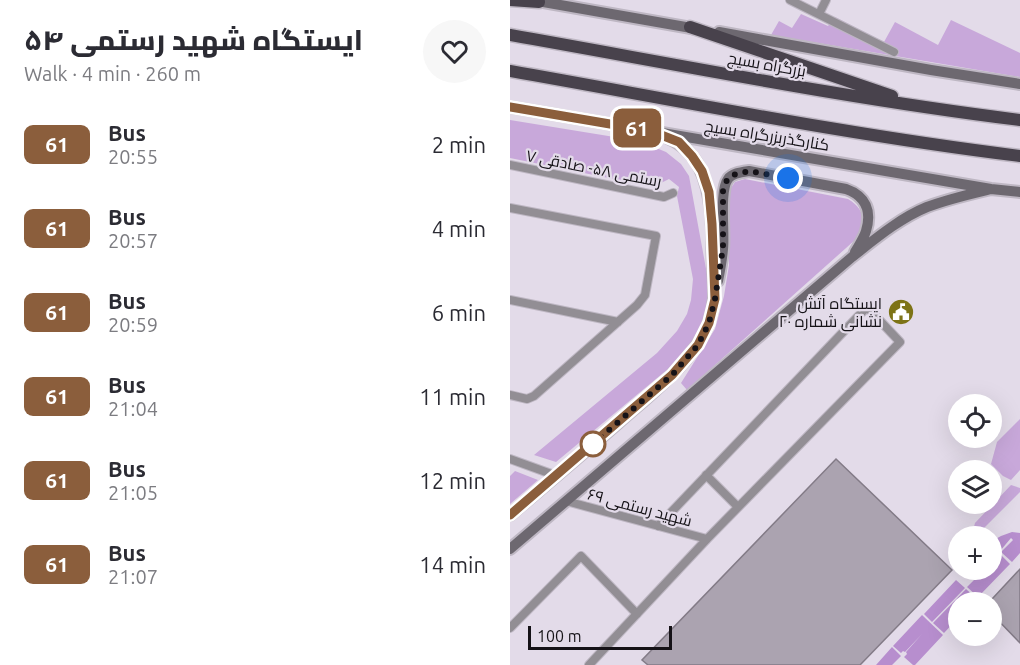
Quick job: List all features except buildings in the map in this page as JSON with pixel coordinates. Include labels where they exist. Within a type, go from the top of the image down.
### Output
[{"type":"highway","points":[[510,0],[534,1]]},
{"type":"highway","points":[[690,27],[927,108]]},
{"type":"highway","name":"بزرگراه بسیج","points":[[510,35],[927,108],[1020,120]]},
{"type":"highway","points":[[510,71],[879,136],[1020,156]]},
{"type":"main road","points":[[534,1],[1020,84]]},
{"type":"main road","name":"کنارگذربزرگراه بسیج","points":[[510,107],[991,189],[1020,192]]},
{"type":"main road","points":[[651,131],[679,142],[702,171],[709,192],[715,299]]},
{"type":"main road","points":[[510,515],[672,375],[698,345],[709,323],[715,299],[723,248],[723,190],[727,180],[733,175],[749,171],[856,192],[865,203],[868,220],[866,232],[852,257]]},
{"type":"main road","points":[[510,549],[852,257],[900,222],[925,208],[946,200],[991,189]]},
{"type":"street","points":[[790,0],[894,52]]},
{"type":"street","points":[[819,14],[826,0]]},
{"type":"street","name":"رستمی ۵۸- صادقی ۷","points":[[510,165],[664,197],[673,193]]},
{"type":"street","points":[[510,208],[656,236],[645,295],[637,305],[534,396],[527,399],[510,395]]},
{"type":"street","points":[[510,300],[618,322]]},
{"type":"street","points":[[589,665],[707,539],[900,342],[867,307],[658,526]]},
{"type":"street","points":[[510,459],[557,476]]},
{"type":"street","points":[[706,475],[738,507]]},
{"type":"street","name":"شهید رستمی ۶۹","points":[[566,501],[707,539]]},
{"type":"street","points":[[510,628],[581,556],[637,614]]},
{"type":"shaded area","points":[[801,14],[828,26],[835,17],[884,42],[895,22],[938,45],[951,20],[1020,53],[1020,77],[771,35],[779,21],[792,28]]},
{"type":"shaded area","points":[[510,120],[639,141],[666,152],[681,164],[689,176],[709,285],[707,308],[702,324],[692,341],[668,369],[556,462],[534,455],[657,353],[677,331],[687,314],[693,279],[677,196],[679,187],[669,179],[653,187],[510,158]]},
{"type":"shaded area","points":[[745,179],[848,199],[861,212],[862,228],[855,240],[687,390],[681,383],[715,329],[724,296],[729,265],[729,191],[735,182]]},
{"type":"shaded area","points":[[1020,419],[1020,470],[1011,480],[1002,475],[1002,460],[992,460],[995,448],[1002,448],[1002,437]]},
{"type":"shaded area","points":[[515,471],[538,480],[510,504],[510,476]]},
{"type":"shaded area","points":[[1011,485],[1020,488],[1020,492],[1002,510],[1002,494]]},
{"type":"shaded area","points":[[984,514],[998,514],[986,526],[974,526]]},
{"type":"shaded area","points":[[1012,532],[1020,533],[1020,553],[1012,562],[1002,551],[1013,540],[1011,538],[1002,549],[1002,536]]},
{"type":"shaded area","points":[[1002,556],[1010,564],[1002,572]]},
{"type":"shaded area","points":[[956,580],[965,588],[961,592],[948,592],[948,606],[932,622],[924,614]]},
{"type":"shaded area","points":[[974,580],[994,580],[983,592],[972,592],[967,587]]},
{"type":"shaded area","points":[[948,608],[948,629],[944,633],[933,623]]},
{"type":"shaded area","points":[[922,615],[943,635],[913,665],[904,657],[922,634],[905,652],[901,653],[893,646]]},
{"type":"shaded area","points":[[892,647],[901,656],[892,665],[876,665]]},
{"type":"bus line","name":"61","points":[[510,107],[651,131],[679,142],[702,171],[709,192],[715,299],[709,323],[698,345],[672,375],[510,515]]},
{"type":"place","name":"ایستگاه آتش نشانی شماره ۲۰","points":[[901,312]]},
{"type":"route","points":[[593,444],[672,375],[698,345],[709,323],[715,299],[723,248],[723,190],[727,180],[740,172],[749,171],[788,178]]}]
